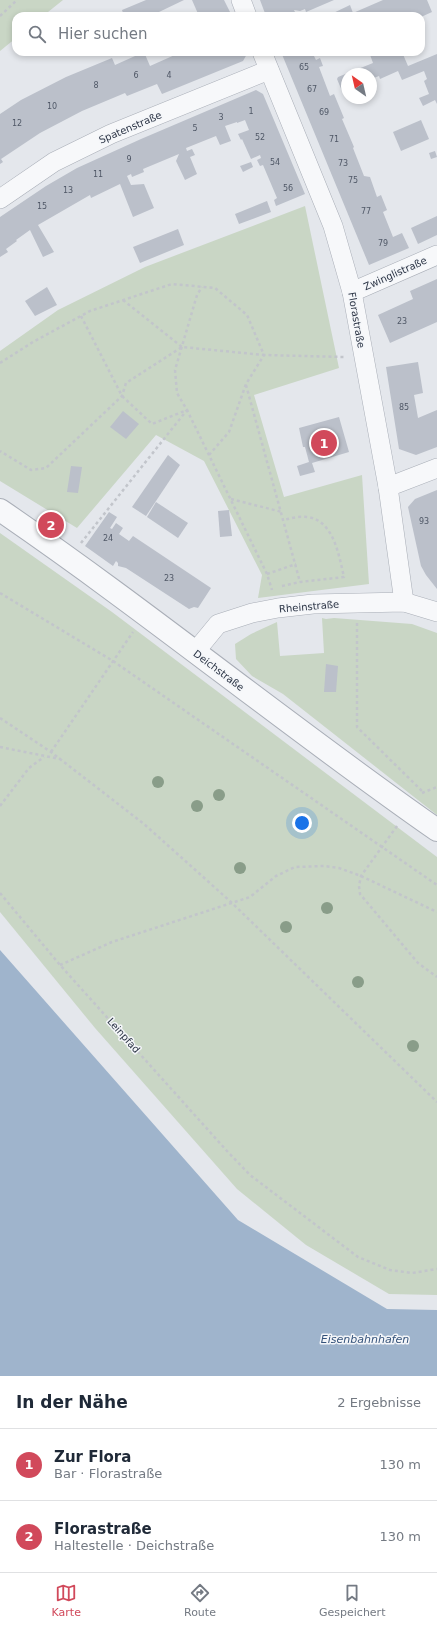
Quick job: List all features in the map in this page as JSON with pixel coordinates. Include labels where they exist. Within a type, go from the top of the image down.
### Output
[{"type":"street","points":[[241,0],[246,12]]},
{"type":"street","name":"Florastraße","points":[[264,56],[333,226],[352,292],[388,487],[404,602]]},
{"type":"street","name":"Spatenstraße","points":[[0,199],[54,162],[111,134],[269,70]]},
{"type":"street","name":"Zwinglistraße","points":[[352,292],[437,254]]},
{"type":"street","points":[[388,487],[437,468]]},
{"type":"street","name":"Deichstraße","points":[[0,510],[70,558],[437,830]]},
{"type":"street","name":"Rheinstraße","points":[[195,652],[218,624],[252,613],[278,608],[313,604],[404,602],[437,612]]},
{"type":"path","points":[[0,16],[17,0]]},
{"type":"path","points":[[0,364],[33,342],[90,311],[172,284],[215,288],[247,315],[264,355]]},
{"type":"path","points":[[202,287],[198,295],[175,370],[177,393],[187,410],[267,574],[278,608]]},
{"type":"path","points":[[123,300],[182,347],[264,355],[364,358]]},
{"type":"path","points":[[81,316],[122,396],[152,424],[187,410]]},
{"type":"path","points":[[0,451],[31,470],[46,468],[122,396],[126,383],[182,347]]},
{"type":"path","points":[[209,455],[229,432],[246,384],[264,355]]},
{"type":"path","points":[[246,384],[300,582]]},
{"type":"path","points":[[70,558],[187,410]]},
{"type":"path","points":[[231,499],[282,512]]},
{"type":"path","points":[[272,589],[300,582],[344,577],[336,544],[323,523],[309,517],[295,517],[284,520]]},
{"type":"path","points":[[267,574],[296,564]]},
{"type":"path","points":[[0,593],[113,661],[437,885]]},
{"type":"path","points":[[357,602],[356,727],[423,792]]},
{"type":"path","points":[[51,752],[146,614]]},
{"type":"path","points":[[0,718],[61,759],[144,824],[231,902],[437,1102]]},
{"type":"path","points":[[0,747],[44,757],[61,759]]},
{"type":"path","points":[[0,806],[29,768],[44,757]]},
{"type":"path","points":[[408,810],[361,876],[359,886],[360,894],[418,963],[437,977]]},
{"type":"path","points":[[60,965],[112,942],[250,897],[276,876],[295,867],[324,866],[339,868],[361,876],[437,912]]},
{"type":"path","name":"Leinpfad","points":[[0,893],[60,965],[250,1175],[358,1257],[390,1270],[412,1273],[437,1269]]},
{"type":"green space","points":[[0,0],[63,0],[48,12],[12,12],[12,41],[0,51]]},
{"type":"green space","points":[[305,206],[339,368],[254,395],[284,497],[362,475],[369,584],[258,598],[262,575],[204,461],[156,435],[77,528],[0,481],[0,351],[58,310],[145,267]]},
{"type":"green space","points":[[0,533],[112,612],[437,857],[437,1295],[389,1294],[306,1245],[237,1189],[95,1028],[0,912]]},
{"type":"green space","points":[[322,618],[412,624],[437,633],[437,815],[283,694],[252,676],[236,659],[235,644],[251,634],[277,622],[280,656],[324,653]]},
{"type":"water","name":"Eisenbahnhafen","points":[[0,950],[238,1220],[387,1309],[437,1310],[437,1376],[0,1376]]},
{"type":"building","points":[[146,0],[184,0],[159,12],[123,12],[122,10]]},
{"type":"building","points":[[192,0],[224,0],[230,12],[197,12]]},
{"type":"building","points":[[260,0],[334,0],[306,12],[305,9],[300,11],[294,10],[295,12],[264,12]]},
{"type":"building","points":[[383,0],[427,0],[432,12],[425,15],[425,12],[355,12]]},
{"type":"building","points":[[350,5],[353,12],[335,12]]},
{"type":"building","points":[[437,54],[437,104],[435,100],[423,106],[419,98],[429,94],[424,81],[427,79],[424,71],[402,80],[398,71],[380,79],[379,76],[377,77],[377,68],[360,68],[373,63],[370,56],[404,56],[408,66]]},
{"type":"building","points":[[135,56],[146,56],[150,66],[172,56],[246,56],[243,61],[162,94],[157,84],[127,96],[125,93],[82,111],[40,133],[1,159],[3,162],[0,164],[0,114],[21,100],[66,77],[112,58],[115,65]]},
{"type":"building","points":[[283,56],[314,56],[316,60],[320,58],[323,66],[319,67],[330,96],[334,94],[344,118],[342,119],[364,176],[370,177],[377,197],[381,195],[387,210],[383,212],[393,237],[402,233],[409,248],[369,265]]},
{"type":"building","points":[[341,76],[341,89],[337,79]]},
{"type":"building","points":[[256,90],[263,94],[305,194],[276,206],[274,200],[277,198],[263,165],[260,166],[257,160],[261,158],[260,155],[251,159],[242,139],[241,140],[238,134],[249,130],[245,120],[225,126],[231,141],[220,145],[216,136],[186,148],[187,151],[192,149],[195,155],[190,157],[197,174],[185,180],[176,161],[179,154],[143,169],[144,172],[132,177],[131,174],[127,176],[131,185],[144,184],[154,208],[133,217],[120,184],[91,198],[90,195],[38,225],[54,252],[43,257],[30,230],[6,249],[8,252],[0,257],[0,217],[46,186],[77,168]]},
{"type":"building","points":[[421,120],[429,139],[401,151],[393,132]]},
{"type":"building","points":[[435,151],[437,157],[431,159],[429,153]]},
{"type":"building","points":[[251,162],[253,167],[243,172],[240,166]]},
{"type":"building","points":[[267,201],[271,212],[239,224],[235,214]]},
{"type":"building","points":[[437,216],[437,235],[418,244],[411,228]]},
{"type":"building","points":[[178,229],[184,245],[140,263],[133,247]]},
{"type":"building","points":[[437,279],[437,322],[390,343],[378,315],[413,299],[410,291]]},
{"type":"building","points":[[47,287],[57,305],[35,316],[25,301]]},
{"type":"building","points":[[418,362],[423,393],[414,395],[418,418],[437,410],[437,447],[416,455],[399,449],[386,367]]},
{"type":"building","points":[[123,411],[139,424],[126,439],[110,427]]},
{"type":"building","points":[[339,417],[349,452],[312,463],[315,472],[300,476],[297,466],[309,462],[305,447],[303,447],[299,428]]},
{"type":"building","points":[[168,455],[180,465],[146,516],[132,507]]},
{"type":"building","points":[[71,466],[82,467],[78,493],[67,492]]},
{"type":"building","points":[[437,490],[437,589],[421,566],[408,507],[415,499]]},
{"type":"building","points":[[156,502],[188,523],[178,538],[147,517]]},
{"type":"building","points":[[229,510],[232,536],[220,537],[218,511]]},
{"type":"building","points":[[109,512],[117,517],[110,528],[112,529],[116,523],[123,528],[119,534],[129,541],[133,536],[211,588],[198,608],[194,607],[189,609],[126,568],[118,566],[116,561],[113,566],[85,546]]},
{"type":"building","points":[[326,664],[338,666],[336,692],[324,692]]},
{"type":"place","name":"Zur Flora","points":[[324,443]]},
{"type":"place","name":"Florastraße","points":[[51,525]]}]
